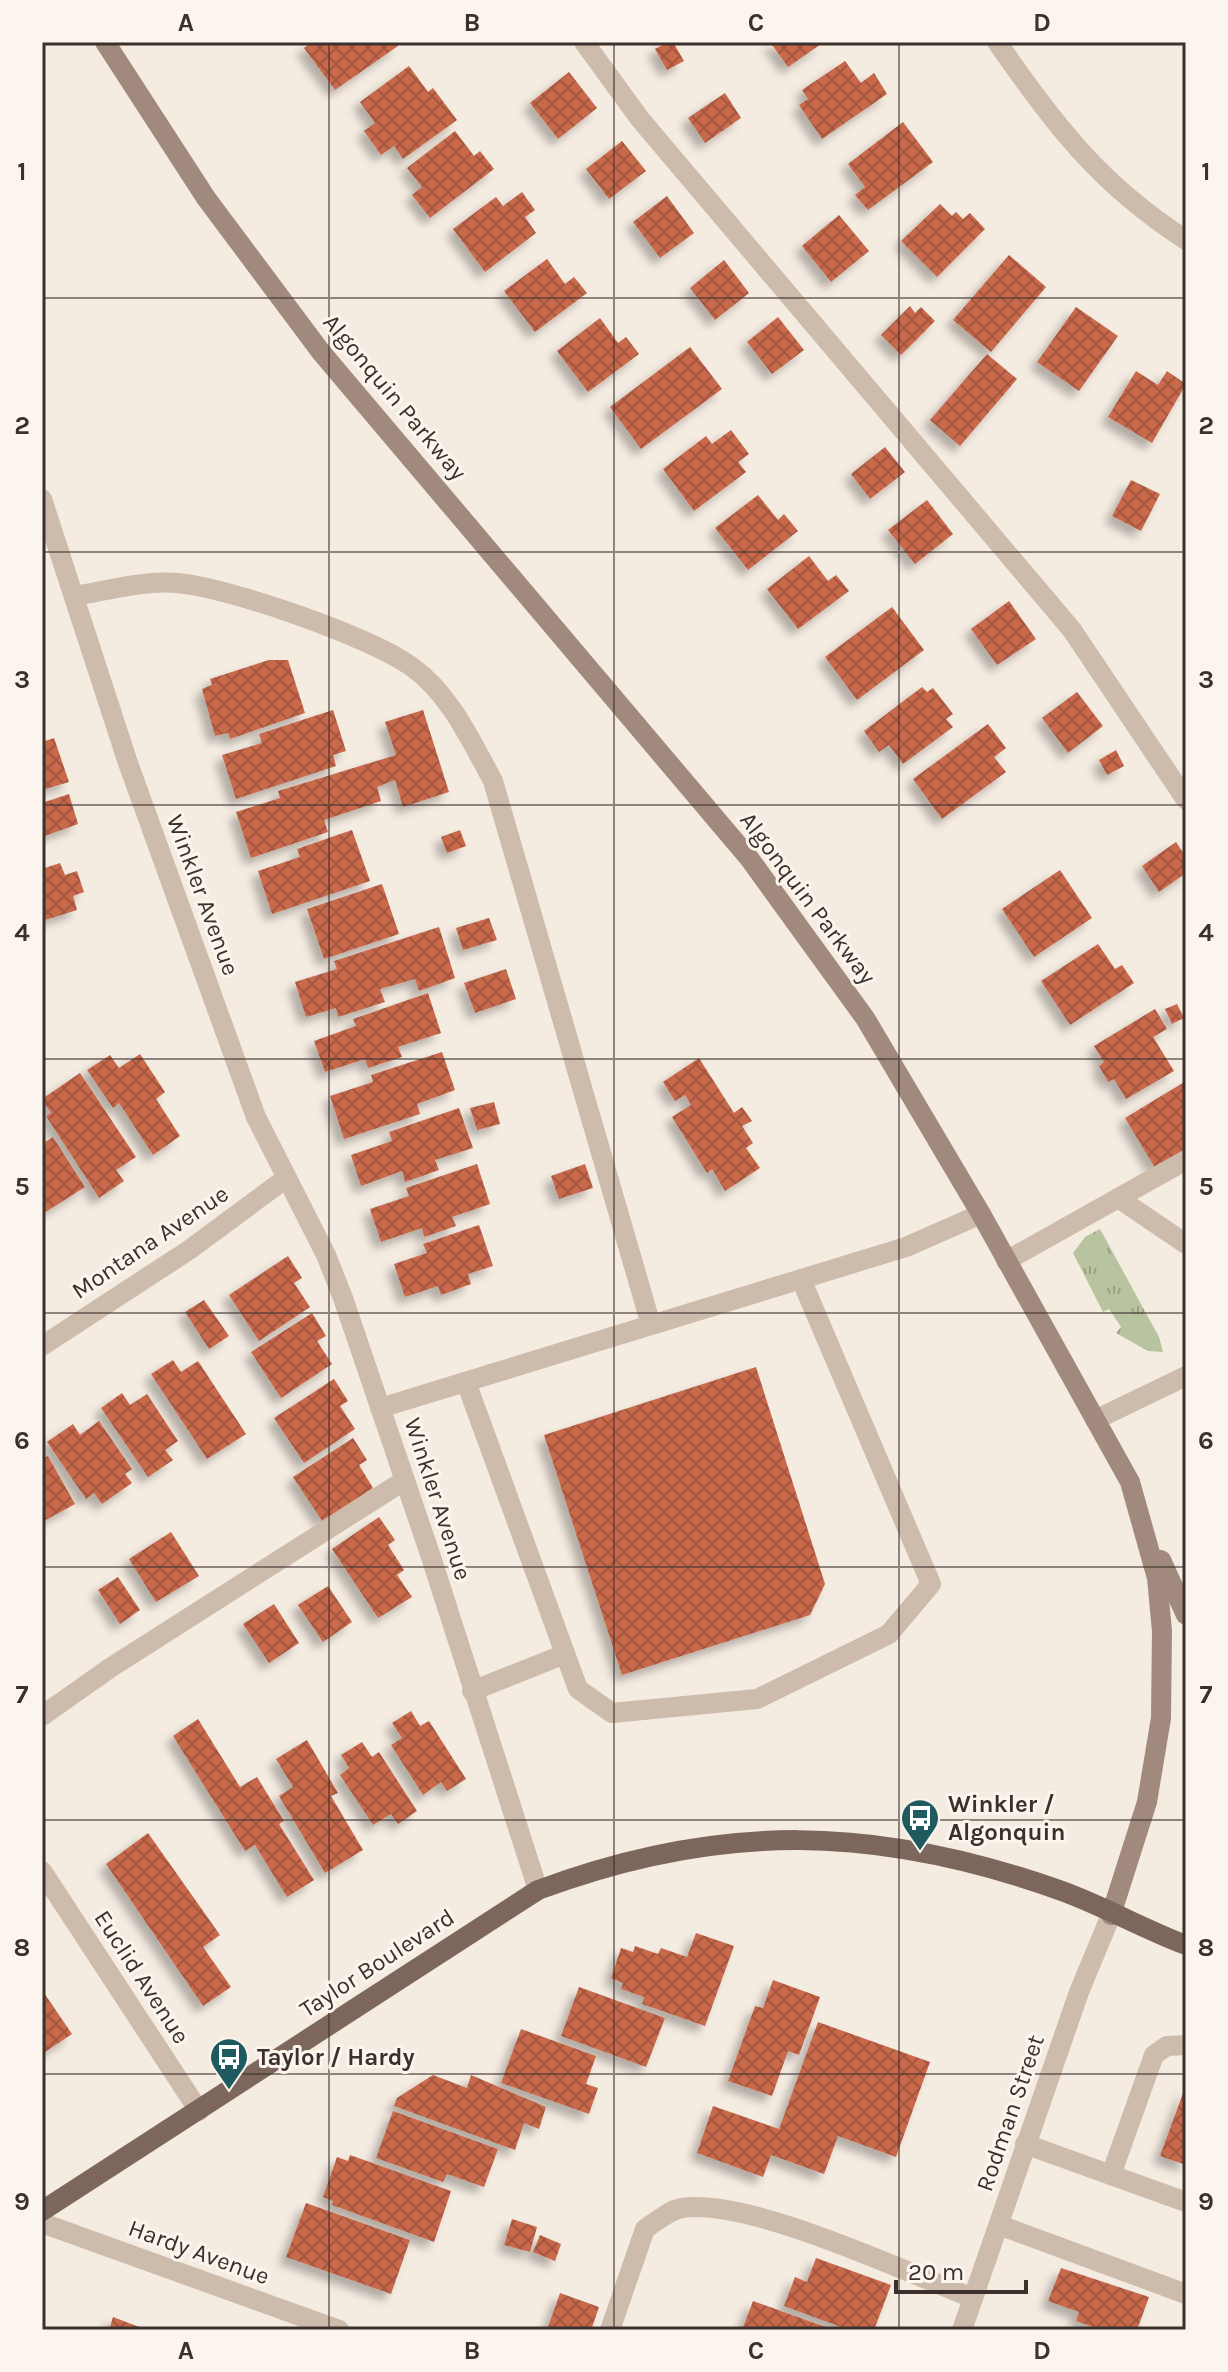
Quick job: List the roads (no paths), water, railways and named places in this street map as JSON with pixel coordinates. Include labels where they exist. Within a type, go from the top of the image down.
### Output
[{"type":"main road","name":"Algonquin Parkway","points":[[105,42],[206,198],[321,352],[749,858],[865,1018],[981,1214],[1130,1482],[1145,1525],[1157,1578],[1162,1631],[1161,1718],[1147,1802],[1111,1915]]},
{"type":"main road","points":[[1145,1525],[1186,1615]]},
{"type":"main road","points":[[538,1890],[577,1875],[670,1851],[773,1838],[828,1839],[898,1848],[1061,1890],[1111,1915],[1186,1945]]},
{"type":"main road","name":"Taylor Boulevard","points":[[42,2211],[538,1890]]},
{"type":"street","points":[[584,42],[640,119],[1072,630],[1186,800]]},
{"type":"street","points":[[997,42],[1077,152],[1147,215],[1186,240]]},
{"type":"street","name":"Winkler Avenue","points":[[42,499],[133,778],[256,1117],[326,1255],[405,1480],[538,1890]]},
{"type":"street","points":[[74,596],[175,583],[241,596],[353,638],[412,667],[458,716],[493,781],[651,1325]]},
{"type":"street","points":[[1006,1261],[1186,1160]]},
{"type":"street","name":"Montana Avenue","points":[[42,1346],[189,1250],[285,1179]]},
{"type":"street","points":[[1118,1198],[1186,1244]]},
{"type":"street","points":[[380,1408],[906,1247],[981,1214]]},
{"type":"street","points":[[466,1382],[578,1689],[612,1713],[757,1699],[889,1634],[931,1584],[801,1279]]},
{"type":"street","points":[[1095,1420],[1186,1376]]},
{"type":"street","points":[[42,1716],[110,1668],[405,1480]]},
{"type":"street","points":[[472,1691],[565,1654]]},
{"type":"street","name":"Euclid Avenue","points":[[42,1871],[199,2111]]},
{"type":"street","name":"Rodman Street","points":[[962,2330],[1079,1992],[1111,1915]]},
{"type":"street","points":[[1111,2175],[1154,2055],[1167,2046],[1186,2045]]},
{"type":"street","points":[[1025,2144],[1186,2202]]},
{"type":"street","points":[[610,2330],[645,2229],[678,2209],[707,2207],[769,2220],[973,2298]]},
{"type":"street","name":"Hardy Avenue","points":[[42,2223],[339,2330]]},
{"type":"street","points":[[999,2225],[1186,2294]]},
{"type":"place","name":"Winkler / Algonquin","points":[[920,1852]]},
{"type":"place","name":"Taylor / Hardy","points":[[229,2091]]}]
